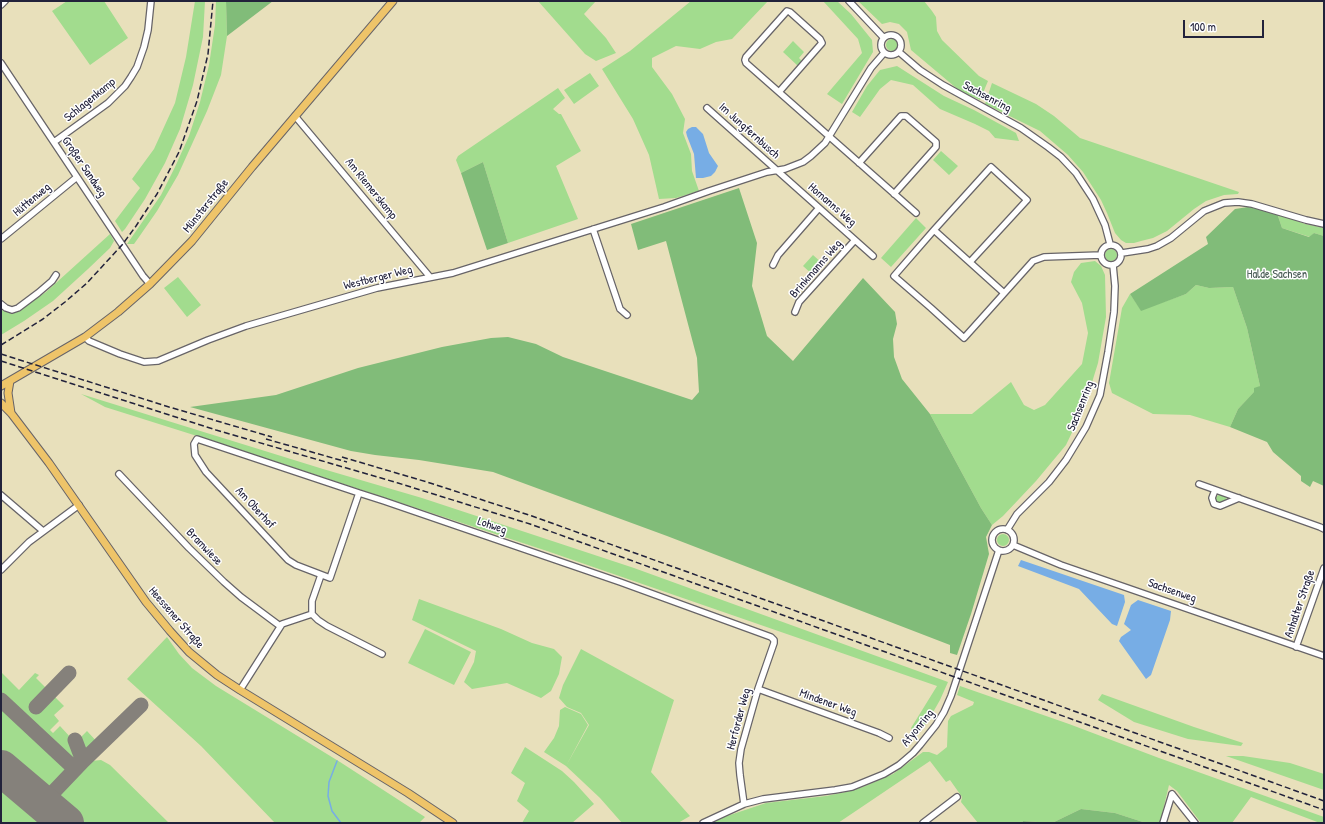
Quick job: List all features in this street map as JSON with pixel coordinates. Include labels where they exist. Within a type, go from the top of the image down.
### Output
[{"type":"main road","name":"Münsterstraße","points":[[1,386],[85,337],[118,312],[150,284],[192,241],[252,167],[393,1]]},
{"type":"main road","points":[[10,381],[8,392],[11,413]]},
{"type":"main road","name":"Heessener Straße","points":[[1,404],[11,413],[49,463],[146,602],[189,652],[204,665],[240,690],[408,793],[453,823]]},
{"type":"street","points":[[1,4],[5,1]]},
{"type":"street","name":"Schlagenkamp","points":[[54,142],[108,103],[132,77],[144,47],[148,30],[151,1]]},
{"type":"street","points":[[848,1],[884,38]]},
{"type":"street","points":[[779,92],[822,43],[820,39],[787,11],[746,57],[746,63],[916,213]]},
{"type":"street","points":[[889,35],[893,35],[898,38],[901,43],[901,50],[899,52],[892,56],[884,53],[881,46],[884,38],[889,35]]},
{"type":"street","name":"Sachsenring","points":[[899,52],[920,70],[943,85],[1021,128],[1061,157],[1076,173],[1093,199],[1110,244]]},
{"type":"street","name":"Westberger Weg","points":[[85,337],[89,341],[144,362],[158,361],[246,326],[377,288],[453,273],[760,174],[782,170],[797,165],[821,148],[871,68],[884,53]]},
{"type":"street","name":"Großer Sandweg","points":[[1,63],[150,284]]},
{"type":"street","name":"Im Jungfernbusch","points":[[707,108],[776,171]]},
{"type":"street","name":"Am Riemerskamp","points":[[295,116],[430,277]]},
{"type":"street","points":[[859,163],[900,116],[906,116],[936,142],[936,147],[894,194]]},
{"type":"street","points":[[970,262],[1027,200],[991,167],[894,276],[964,338],[1033,261],[1044,257],[1101,255]]},
{"type":"street","name":"Homanns Weg","points":[[776,171],[873,256]]},
{"type":"street","name":"Hüttenweg","points":[[1,239],[77,177]]},
{"type":"street","points":[[1122,253],[1157,246],[1171,238],[1204,211],[1224,203],[1238,202],[1252,204],[1324,224]]},
{"type":"street","points":[[773,265],[778,255],[819,208]]},
{"type":"street","points":[[593,229],[620,309],[627,315]]},
{"type":"street","points":[[934,230],[1004,293]]},
{"type":"street","name":"Brinkmanns Weg","points":[[795,312],[799,302],[855,240]]},
{"type":"street","points":[[1110,244],[1118,246],[1122,253],[1120,261],[1113,265],[1106,264],[1101,255],[1104,247],[1110,244]]},
{"type":"street","name":"Sachsenring","points":[[1000,550],[993,545],[993,536],[999,530],[1007,530],[1017,514],[1049,482],[1066,460],[1086,427],[1100,395],[1114,312],[1115,286],[1113,265]]},
{"type":"street","points":[[1,304],[12,310],[18,308],[52,281],[56,275]]},
{"type":"street","name":"Lohweg","points":[[197,439],[620,582],[768,635],[774,640],[774,643]]},
{"type":"street","name":"Am Oberhof","points":[[197,439],[194,448],[195,455],[206,472],[288,560],[296,566],[321,575]]},
{"type":"street","name":"Bramwiese","points":[[119,474],[189,548],[224,582],[240,597],[280,626]]},
{"type":"street","points":[[1199,484],[1324,529]]},
{"type":"street","points":[[1215,490],[1212,498],[1214,504],[1220,506],[1239,498]]},
{"type":"street","points":[[359,493],[330,578],[321,575],[312,601],[312,614],[327,626],[382,654]]},
{"type":"street","points":[[1,495],[43,531]]},
{"type":"street","points":[[1,570],[29,542],[78,505]]},
{"type":"street","points":[[1000,550],[1007,550],[1013,545],[1014,536],[1007,530]]},
{"type":"street","name":"Sachsenweg","points":[[1013,545],[1061,565],[1324,656]]},
{"type":"street","name":"Afyonring","points":[[703,823],[744,804],[763,799],[852,787],[884,774],[898,765],[920,745],[936,725],[951,696],[1000,550]]},
{"type":"street","name":"Anhalter Straße","points":[[1296,646],[1324,568]]},
{"type":"street","points":[[240,690],[280,626],[285,622],[312,614]]},
{"type":"street","name":"Herforder Weg","points":[[744,804],[739,763],[741,749],[758,689],[774,643]]},
{"type":"street","name":"Mindener Weg","points":[[758,689],[879,732],[889,738]]},
{"type":"street","points":[[1163,823],[1172,794],[1195,823]]},
{"type":"street","points":[[924,823],[957,797]]},
{"type":"green space","points":[[67,1],[104,1],[128,38],[90,65],[52,11]]},
{"type":"green space","points":[[195,1],[205,1],[203,37],[193,85],[180,129],[165,163],[145,199],[122,232],[115,221],[140,188],[132,179],[154,149],[175,103],[186,57]]},
{"type":"green space","points":[[216,1],[226,1],[227,36],[221,75],[207,111],[178,175],[157,211],[134,244],[127,244],[161,195],[189,136],[200,102],[209,65],[215,25]]},
{"type":"green space","points":[[226,1],[273,1],[227,36]]},
{"type":"green space","points":[[538,1],[596,1],[584,14],[606,38],[616,53],[596,61],[585,54]]},
{"type":"green space","points":[[691,1],[768,1],[732,39],[716,42],[700,49],[676,46],[652,58],[652,67],[672,94],[685,119],[683,133],[691,154],[692,171],[699,191],[676,198],[659,199],[649,155],[633,119],[602,69],[630,51]]},
{"type":"green space","points":[[823,1],[837,1],[851,14],[872,40],[873,52],[842,104],[827,94],[862,53],[858,39]]},
{"type":"green space","points":[[858,1],[924,1],[936,17],[937,31],[942,40],[979,76],[988,81],[980,100],[961,92],[911,50],[907,32],[899,24],[890,22],[882,24]]},
{"type":"green space","points":[[890,39],[894,39],[898,45],[894,51],[890,51],[886,47],[886,43]]},
{"type":"green space","points":[[793,41],[804,52],[799,58],[802,61],[798,66],[783,52]]},
{"type":"green space","points":[[897,66],[944,96],[974,110],[1016,133],[1019,141],[995,138],[989,131],[940,109],[913,85],[891,80],[880,89],[860,117],[852,112],[867,86],[880,70]]},
{"type":"green space","points":[[590,73],[599,86],[574,104],[564,90]]},
{"type":"green space","points":[[992,83],[1036,104],[1054,116],[1080,138],[1239,192],[1238,194],[1224,195],[1206,201],[1167,231],[1153,238],[1134,243],[1126,243],[1115,233],[1101,200],[1083,172],[1068,155],[1040,131],[985,104]]},
{"type":"green space","points":[[558,88],[565,98],[553,109],[561,114],[581,151],[556,166],[578,219],[508,243],[483,162],[461,173],[456,160],[458,156]]},
{"type":"green space","points":[[941,151],[958,166],[949,175],[933,160]]},
{"type":"green space","points":[[483,162],[508,243],[487,250],[461,173]]},
{"type":"green space","points":[[739,188],[757,243],[752,286],[767,336],[793,361],[863,278],[895,312],[897,324],[893,339],[894,357],[902,379],[930,414],[981,508],[992,525],[986,537],[989,554],[957,655],[950,653],[950,645],[667,536],[493,472],[351,451],[190,407],[276,395],[358,368],[442,347],[491,338],[508,337],[536,344],[563,357],[692,400],[699,392],[697,358],[666,241],[638,250],[631,224]]},
{"type":"green space","name":"Halde Sachsen","points":[[1248,207],[1277,213],[1282,228],[1309,237],[1314,233],[1324,236],[1324,486],[1313,481],[1310,487],[1301,481],[1301,476],[1273,452],[1267,442],[1230,427],[1238,409],[1254,392],[1254,388],[1260,386],[1247,328],[1233,287],[1209,288],[1196,285],[1186,294],[1141,311],[1130,294],[1208,244],[1206,237],[1235,209]]},
{"type":"green space","points":[[1277,213],[1305,224],[1324,228],[1324,236],[1314,233],[1310,237],[1282,228]]},
{"type":"green space","points":[[916,218],[926,228],[891,267],[881,258]]},
{"type":"green space","points":[[110,234],[114,241],[110,248],[88,269],[53,301],[1,335],[2,310],[11,313],[18,311],[46,292]]},
{"type":"green space","points":[[1113,249],[1116,250],[1116,260],[1109,261],[1106,260],[1105,253],[1106,250]]},
{"type":"green space","points":[[813,255],[823,264],[813,275],[803,266]]},
{"type":"green space","points":[[1095,261],[1101,266],[1105,275],[1106,317],[1098,363],[1085,405],[1066,445],[1036,481],[1003,516],[992,525],[981,508],[930,414],[972,414],[1011,382],[1024,405],[1034,410],[1045,405],[1082,364],[1088,333],[1082,303],[1071,282],[1074,272],[1081,263]]},
{"type":"green space","points":[[178,277],[201,305],[187,317],[164,288]]},
{"type":"green space","points":[[1196,285],[1209,288],[1233,287],[1247,328],[1260,386],[1238,409],[1230,427],[1190,415],[1153,414],[1112,393],[1109,383],[1122,308],[1130,294],[1141,310],[1186,294]]},
{"type":"green space","points":[[81,394],[422,498],[634,568],[948,682],[928,721],[916,736],[911,728],[937,686],[547,551],[105,407]]},
{"type":"green space","points":[[1220,494],[1226,497],[1227,500],[1219,503],[1216,501],[1216,497]]},
{"type":"green space","points":[[1005,534],[1008,535],[1008,545],[1001,546],[998,545],[997,538],[998,535]]},
{"type":"green space","points":[[419,599],[501,629],[532,643],[554,649],[562,657],[559,674],[551,691],[541,698],[507,683],[472,689],[464,682],[474,662],[476,651],[412,620]]},
{"type":"green space","points":[[425,629],[471,652],[454,685],[408,663]]},
{"type":"green space","points":[[167,637],[179,654],[192,668],[216,686],[340,762],[425,817],[419,823],[275,823],[201,746],[127,679]]},
{"type":"green space","points":[[581,649],[674,700],[651,772],[690,816],[678,823],[622,823],[600,798],[566,766],[589,725],[581,713],[567,707],[559,698],[563,685]]},
{"type":"green space","points":[[1,672],[19,690],[35,673],[39,675],[36,678],[64,706],[54,715],[59,721],[50,730],[53,733],[60,726],[74,742],[76,742],[87,731],[99,744],[86,757],[91,761],[101,760],[110,765],[169,823],[1,823]]},
{"type":"green space","points":[[960,686],[1324,817],[1324,823],[1320,823],[1251,797],[1232,823],[1201,823],[1177,791],[1169,785],[1160,823],[1146,823],[1115,813],[1081,809],[1052,823],[1023,821],[1022,823],[978,823],[961,802],[962,797],[950,780],[946,782],[930,761],[838,823],[710,823],[766,803],[826,796],[863,787],[893,774],[923,752],[929,752],[937,755],[947,747],[948,721],[951,716],[973,705],[974,702],[957,695]]},
{"type":"green space","points":[[1102,694],[1243,743],[1241,746],[1188,739],[1134,722],[1098,700]]},
{"type":"green space","points":[[565,707],[581,714],[588,725],[566,766],[544,752],[554,738],[559,726],[560,710]]},
{"type":"green space","points":[[525,747],[562,771],[594,804],[572,823],[522,823],[529,811],[517,801],[525,783],[511,773]]},
{"type":"green space","points":[[1226,756],[1243,756],[1290,763],[1324,774],[1324,790]]},
{"type":"green space","points":[[1081,809],[1115,813],[1146,823],[1052,823]]},
{"type":"green space","points":[[1023,821],[1052,823],[1022,823]]},
{"type":"water","points":[[692,127],[696,127],[703,134],[709,153],[718,166],[711,176],[696,178],[694,154],[686,132]]},
{"type":"water","points":[[1021,560],[1124,595],[1125,602],[1117,626],[1112,624],[1079,589],[1018,566]]},
{"type":"water","points":[[1138,600],[1171,611],[1170,620],[1151,675],[1146,679],[1119,641],[1121,637],[1131,630],[1124,624],[1131,605]]},
{"type":"waterway","points":[[337,761],[329,782],[328,796],[332,811],[341,823]]},
{"type":"taxiway","points":[[36,707],[69,673]]},
{"type":"taxiway","points":[[1,700],[75,769]]},
{"type":"taxiway","points":[[83,761],[141,705]]},
{"type":"taxiway","points":[[43,803],[83,761],[75,740]]},
{"type":"runway","points":[[1,768],[66,823]]},
{"type":"railway","points":[[1,345],[43,319],[87,283],[122,245],[157,194],[179,152],[197,101],[208,54],[213,1]]},
{"type":"railway","points":[[1,354],[169,407],[272,437]]},
{"type":"railway","points":[[1,361],[216,430],[398,483],[530,524],[1324,810]]},
{"type":"railway","points":[[266,439],[347,462]]},
{"type":"railway","points":[[342,457],[427,482],[532,516],[1324,801]]}]
